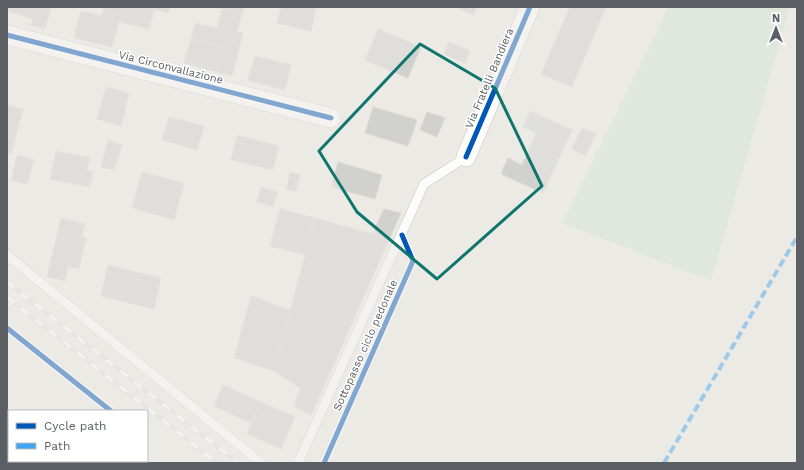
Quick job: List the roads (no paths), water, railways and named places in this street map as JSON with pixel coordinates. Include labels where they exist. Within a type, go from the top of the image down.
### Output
[{"type":"street","name":"Via Fratelli Bandiera","points":[[466,157],[530,7]]},
{"type":"street","name":"Via Circonvallazione","points":[[7,35],[331,118]]},
{"type":"lane","points":[[298,463],[424,184],[466,157]]},
{"type":"lane","points":[[7,255],[260,463]]},
{"type":"railway","points":[[7,282],[238,463]]},
{"type":"railway","points":[[7,297],[217,463]]}]
